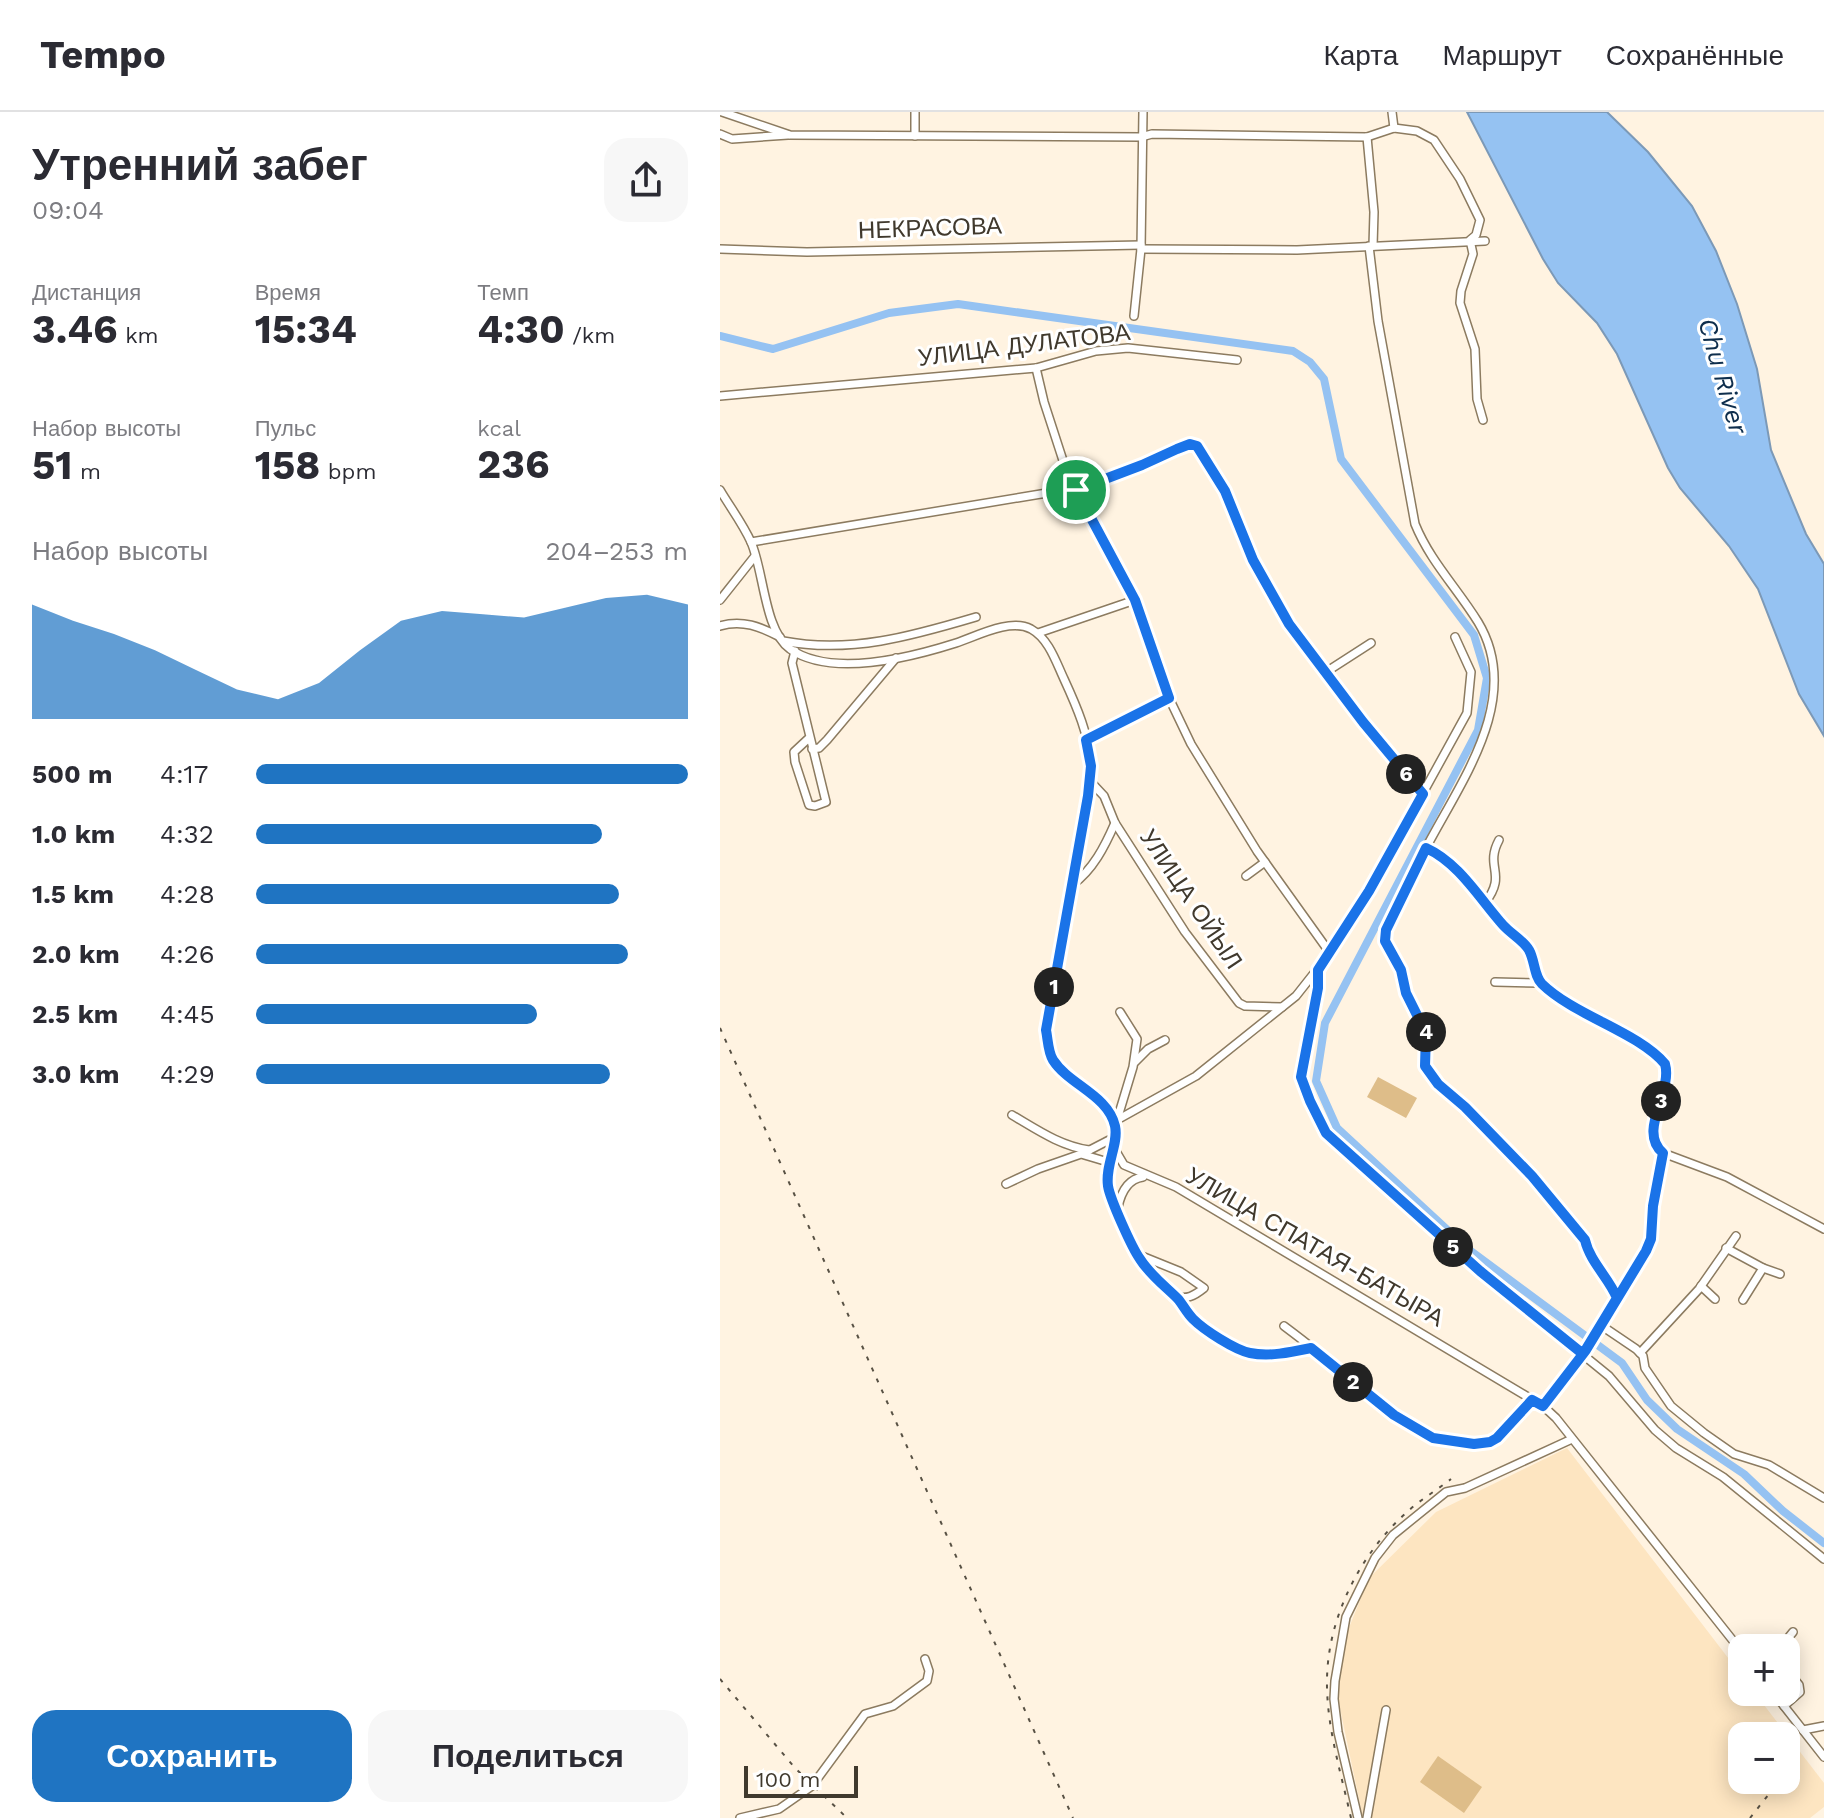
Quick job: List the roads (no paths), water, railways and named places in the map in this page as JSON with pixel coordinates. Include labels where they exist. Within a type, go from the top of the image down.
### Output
[{"type":"street","points":[[722,112],[790,135]]},
{"type":"street","points":[[915,112],[915,136]]},
{"type":"street","points":[[1134,316],[1141,247],[1143,112]]},
{"type":"street","points":[[1392,112],[1398,128]]},
{"type":"street","points":[[720,134],[732,139],[790,135],[1367,137],[1398,128],[1417,131],[1434,140],[1460,179],[1480,220],[1476,235],[1470,240],[1473,254],[1460,303],[1475,349],[1475,389],[1483,420]]},
{"type":"street","points":[[1367,137],[1374,212],[1372,281],[1415,524],[1424,547],[1478,622],[1487,639],[1494,668],[1490,721],[1386,930],[1385,941],[1401,970],[1406,993],[1426,1033],[1425,1066],[1438,1084],[1465,1107],[1563,1212],[1585,1240],[1587,1250],[1612,1285],[1617,1298]]},
{"type":"street","name":"НЕКРАСОВА","points":[[720,249],[807,252],[1141,247],[1281,250],[1485,241]]},
{"type":"street","name":"УЛИЦА ДУЛАТОВА","points":[[720,396],[1036,368],[1096,351],[1128,348],[1237,360]]},
{"type":"street","points":[[1036,368],[1052,427],[1076,490],[1135,600],[1169,698],[1191,744],[1265,862],[1330,953]]},
{"type":"street","points":[[751,542],[1076,490],[1190,444],[1197,446],[1225,491],[1253,560],[1289,624],[1423,794]]},
{"type":"street","points":[[720,490],[751,542],[780,639]]},
{"type":"street","points":[[720,600],[755,556]]},
{"type":"street","points":[[1038,633],[1135,600]]},
{"type":"street","points":[[780,639],[824,646],[854,646],[912,636],[976,617]]},
{"type":"street","points":[[720,626],[731,622],[745,623],[816,659],[858,663],[896,658],[1018,625],[1038,633],[1052,653],[1073,697],[1091,766],[1046,1030],[1051,1057],[1066,1076],[1106,1106],[1116,1123]]},
{"type":"street","points":[[1116,1123],[1196,1076],[1296,996],[1330,953],[1369,891],[1458,732],[1469,703],[1471,672],[1455,637]]},
{"type":"street","points":[[1326,672],[1371,643]]},
{"type":"street","points":[[816,659],[824,646]]},
{"type":"street","points":[[795,651],[792,663],[826,802],[815,806],[809,805],[794,752],[809,738]]},
{"type":"street","points":[[812,749],[819,748],[827,740],[896,658]]},
{"type":"street","points":[[1086,740],[1169,698]]},
{"type":"street","name":"УЛИЦА ОЙЫЛ","points":[[1089,780],[1104,796],[1115,823],[1185,932],[1239,1003],[1245,1006],[1282,1007]]},
{"type":"street","points":[[1072,885],[1084,877],[1115,823]]},
{"type":"street","points":[[1485,903],[1498,881],[1493,861],[1499,840]]},
{"type":"street","points":[[1426,848],[1443,857],[1504,926],[1526,945],[1540,983]]},
{"type":"street","points":[[1246,876],[1265,862]]},
{"type":"street","points":[[1318,970],[1318,988],[1301,1077],[1326,1133],[1480,1271],[1585,1352],[1655,1430],[1676,1448],[1723,1477],[1824,1559]]},
{"type":"street","points":[[1495,982],[1540,983],[1602,1024],[1646,1047],[1665,1064],[1667,1080],[1653,1132],[1656,1146],[1663,1153],[1727,1177],[1824,1229]]},
{"type":"street","points":[[1120,1012],[1137,1039],[1134,1064],[1108,1162],[1108,1188],[1137,1254],[1193,1319],[1247,1353],[1311,1348]]},
{"type":"street","points":[[1134,1064],[1148,1049],[1165,1040]]},
{"type":"street","points":[[1012,1115],[1049,1137],[1108,1162]]},
{"type":"street","points":[[1006,1184],[1115,1137]]},
{"type":"street","name":"УЛИЦА СПАТАЯ-БАТЫРА","points":[[1114,1148],[1124,1165],[1176,1187],[1543,1406],[1728,1634]]},
{"type":"street","points":[[1543,1406],[1600,1329],[1651,1239],[1653,1206],[1663,1153]]},
{"type":"street","points":[[1118,1210],[1127,1184],[1146,1176]]},
{"type":"street","points":[[1640,1353],[1701,1286],[1736,1236]]},
{"type":"street","points":[[1726,1248],[1780,1274]]},
{"type":"street","points":[[1137,1254],[1181,1272],[1204,1288],[1194,1296],[1182,1298],[1174,1295]]},
{"type":"street","points":[[1743,1300],[1763,1268]]},
{"type":"street","points":[[1701,1286],[1715,1299]]},
{"type":"street","points":[[1284,1326],[1394,1415],[1433,1438],[1474,1444],[1490,1442],[1532,1400]]},
{"type":"street","points":[[1600,1329],[1640,1353],[1645,1368],[1671,1406],[1704,1433],[1734,1454],[1769,1465],[1824,1498]]},
{"type":"street","points":[[1358,1818],[1338,1732],[1335,1681],[1346,1617],[1375,1558],[1393,1535],[1446,1492],[1465,1488],[1572,1439]]},
{"type":"street","points":[[740,1818],[779,1809],[812,1786],[865,1714],[893,1706],[927,1681],[929,1671],[925,1659]]},
{"type":"street","points":[[1784,1706],[1824,1757]]},
{"type":"street","points":[[1367,1818],[1386,1710]]},
{"type":"street","points":[[1803,1730],[1824,1726]]},
{"type":"water","name":"Chu River","points":[[1467,112],[1607,112],[1648,152],[1692,206],[1716,251],[1737,304],[1757,369],[1771,450],[1806,534],[1824,564],[1824,736],[1799,694],[1758,589],[1729,546],[1680,488],[1617,354],[1597,323],[1558,283],[1543,259]]},
{"type":"waterway","points":[[720,336],[773,349],[889,313],[958,304],[1293,351],[1310,362],[1324,379],[1341,459],[1474,635],[1487,678],[1478,730],[1325,1023],[1316,1081],[1337,1128],[1468,1249],[1622,1363],[1647,1400],[1677,1429],[1744,1474],[1783,1511],[1824,1543]]},
{"type":"railway","points":[[720,1028],[1073,1818]]},
{"type":"railway","points":[[1351,1818],[1327,1696],[1333,1632],[1350,1587],[1375,1547],[1417,1503],[1451,1479]]},
{"type":"railway","points":[[720,1679],[795,1768],[847,1818]]},
{"type":"railway","points":[[1750,1818],[1769,1794]]}]
